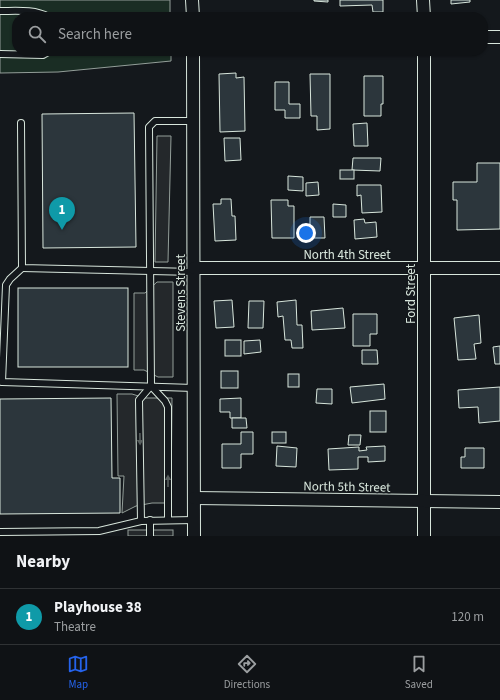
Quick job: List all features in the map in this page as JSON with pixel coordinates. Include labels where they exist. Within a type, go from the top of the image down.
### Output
[{"type":"street","points":[[192,0],[193,12]]},
{"type":"street","points":[[423,0],[424,12]]},
{"type":"street","points":[[488,37],[500,37]]},
{"type":"street","name":"Stevens Street","points":[[193,56],[194,536]]},
{"type":"street","name":"Ford Street","points":[[424,56],[424,536]]},
{"type":"street","name":"North 4th Street","points":[[194,270],[500,268]]},
{"type":"street","name":"North 5th Street","points":[[194,498],[500,502]]},
{"type":"lane","points":[[0,11],[33,12]]},
{"type":"lane","points":[[0,54],[12,54]]},
{"type":"lane","points":[[141,521],[139,400],[151,386],[149,127],[155,121],[193,121]]},
{"type":"lane","points":[[21,124],[22,268]]},
{"type":"lane","points":[[194,270],[150,272],[22,268],[10,278],[6,285],[1,382],[194,388]]},
{"type":"lane","points":[[151,386],[165,401],[168,407],[168,520]]},
{"type":"lane","points":[[150,520],[150,536]]},
{"type":"lane","points":[[0,532],[99,531],[141,521],[194,520]]},
{"type":"green space","points":[[0,0],[170,0],[170,12],[12,12],[12,56],[171,56],[171,61],[58,72],[0,73]]},
{"type":"shaded area","points":[[157,136],[171,136],[168,262],[155,262]]},
{"type":"shaded area","points":[[157,282],[173,282],[173,377],[158,377],[144,370],[134,370],[134,293],[145,293]]},
{"type":"shaded area","points":[[117,394],[132,394],[145,398],[172,398],[171,503],[152,503],[136,506],[122,513],[124,476],[118,476]]},
{"type":"shaded area","points":[[128,530],[173,530],[173,536],[128,536]]},
{"type":"building","points":[[328,0],[328,2],[314,1]]},
{"type":"building","points":[[340,0],[383,0],[383,12],[373,12],[372,5],[340,6]]},
{"type":"building","points":[[451,0],[470,0],[470,2],[451,4]]},
{"type":"building","points":[[236,73],[236,78],[244,77],[245,131],[220,132],[219,74]]},
{"type":"building","points":[[310,74],[330,74],[330,129],[317,130],[317,116],[311,116]]},
{"type":"building","points":[[364,76],[383,76],[383,104],[381,104],[381,116],[364,116]]},
{"type":"building","points":[[275,82],[289,82],[289,104],[300,104],[300,118],[285,118],[285,110],[275,110]]},
{"type":"building","points":[[134,113],[136,247],[43,248],[42,114]]},
{"type":"building","points":[[367,123],[368,146],[354,146],[353,124]]},
{"type":"building","points":[[224,138],[240,138],[241,160],[225,161]]},
{"type":"building","points":[[353,158],[381,158],[380,171],[352,170]]},
{"type":"building","points":[[477,163],[500,163],[500,229],[457,230],[457,200],[453,200],[453,182],[477,182]]},
{"type":"building","points":[[340,170],[354,170],[354,179],[340,179]]},
{"type":"building","points":[[288,176],[303,177],[303,191],[288,190]]},
{"type":"building","points":[[318,182],[319,195],[306,196],[306,183]]},
{"type":"building","points":[[357,185],[381,185],[382,212],[362,213],[361,195],[357,196]]},
{"type":"building","points":[[221,199],[231,199],[232,216],[235,216],[236,240],[215,241],[213,204],[221,204]]},
{"type":"building","points":[[271,200],[288,200],[288,206],[294,206],[294,238],[272,238]]},
{"type":"building","points":[[333,204],[346,205],[346,217],[333,217]]},
{"type":"building","points":[[310,217],[324,217],[325,238],[310,238]]},
{"type":"building","points":[[364,219],[365,223],[376,222],[377,237],[355,239],[354,220]]},
{"type":"building","points":[[18,288],[128,288],[128,367],[18,367]]},
{"type":"building","points":[[232,300],[234,327],[216,328],[214,301]]},
{"type":"building","points":[[296,300],[297,325],[302,325],[303,348],[292,348],[291,340],[285,340],[283,316],[278,317],[277,302]]},
{"type":"building","points":[[249,301],[264,301],[263,328],[248,328]]},
{"type":"building","points":[[343,308],[345,328],[312,330],[311,311]]},
{"type":"building","points":[[353,314],[377,314],[377,334],[370,334],[370,346],[353,346]]},
{"type":"building","points":[[479,315],[481,343],[474,344],[476,359],[458,360],[454,318]]},
{"type":"building","points":[[225,340],[241,340],[241,356],[225,356]]},
{"type":"building","points":[[260,340],[261,352],[244,354],[244,341]]},
{"type":"building","points":[[500,346],[500,364],[495,364],[493,347]]},
{"type":"building","points":[[362,350],[377,350],[378,364],[362,364]]},
{"type":"building","points":[[221,371],[238,371],[238,388],[221,388]]},
{"type":"building","points":[[288,374],[299,374],[299,387],[288,387]]},
{"type":"building","points":[[384,384],[385,399],[352,403],[350,387]]},
{"type":"building","points":[[500,387],[500,421],[479,423],[478,407],[459,408],[458,390]]},
{"type":"building","points":[[317,389],[332,389],[332,404],[316,403]]},
{"type":"building","points":[[111,398],[112,478],[120,478],[120,513],[0,514],[0,399]]},
{"type":"building","points":[[241,398],[241,418],[230,418],[230,412],[220,412],[220,399]]},
{"type":"building","points":[[370,411],[386,411],[386,432],[370,432]]},
{"type":"building","points":[[232,418],[246,418],[247,428],[232,428]]},
{"type":"building","points":[[241,432],[253,432],[253,454],[241,454],[241,468],[222,468],[222,444],[241,444]]},
{"type":"building","points":[[272,432],[286,432],[286,443],[272,443]]},
{"type":"building","points":[[349,435],[361,435],[360,445],[348,445]]},
{"type":"building","points":[[277,446],[297,448],[296,467],[276,466]]},
{"type":"building","points":[[385,446],[385,461],[368,462],[368,457],[358,457],[358,469],[329,470],[328,449],[359,447],[359,451],[367,450],[366,447]]},
{"type":"building","points":[[465,448],[484,448],[484,468],[461,468],[461,457],[465,457]]},
{"type":"place","name":"Playhouse 38","points":[[62,230]]}]
